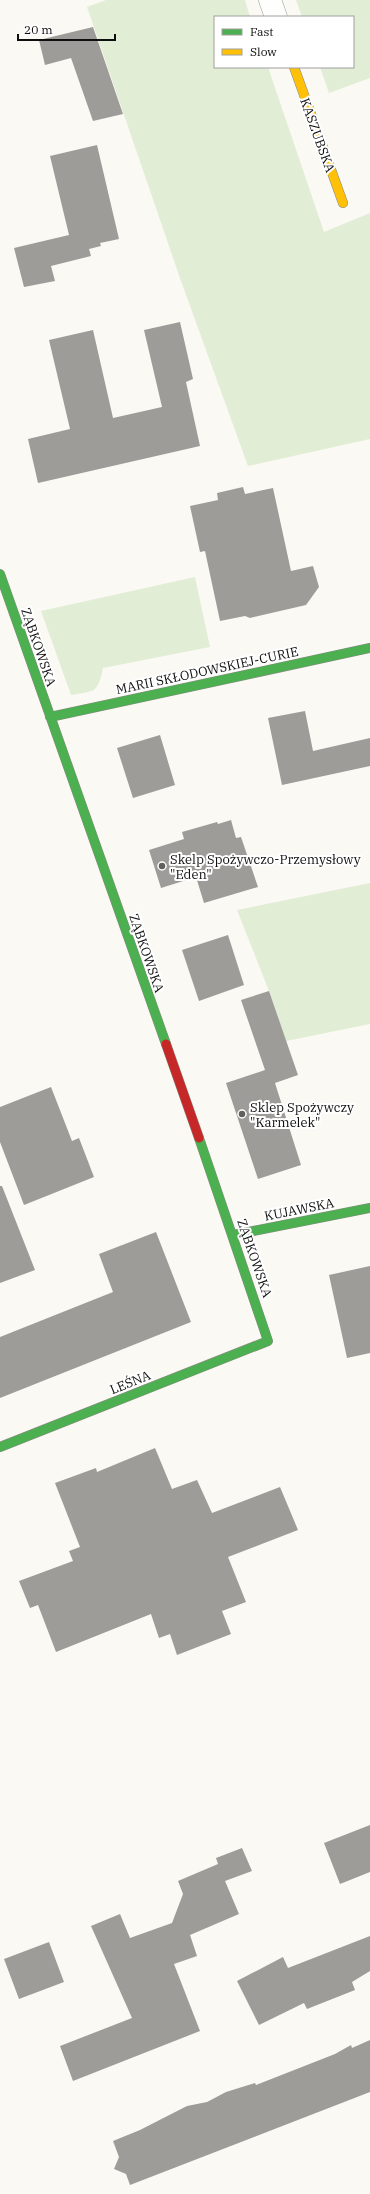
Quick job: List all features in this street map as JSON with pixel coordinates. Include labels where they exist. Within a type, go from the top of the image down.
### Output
[{"type":"street","points":[[270,0],[276,16]]},
{"type":"street","name":"KASZUBSKA","points":[[294,68],[342,203]]},
{"type":"street","name":"ZĄBKOWSKA","points":[[0,574],[233,1235],[268,1341]]},
{"type":"street","name":"MARII SKŁODOWSKIEJ-CURIE","points":[[50,717],[370,648]]},
{"type":"street","name":"KUJAWSKA","points":[[233,1235],[370,1208]]},
{"type":"street","name":"LEŚNA","points":[[0,1447],[268,1341]]},
{"type":"green space","points":[[106,0],[245,0],[250,16],[214,16],[214,68],[268,68],[324,232],[370,213],[370,439],[248,466],[181,281],[87,7]]},
{"type":"green space","points":[[296,0],[370,0],[370,78],[329,93],[320,68],[354,68],[354,16],[302,16]]},
{"type":"green space","points":[[195,577],[210,647],[103,668],[99,682],[94,689],[85,693],[71,695],[41,611]]},
{"type":"green space","points":[[370,883],[370,1024],[286,1041],[269,991],[237,910]]},
{"type":"building","points":[[93,27],[123,114],[93,121],[71,58],[45,65],[39,40]]},
{"type":"building","points":[[97,145],[119,239],[100,243],[101,246],[89,249],[91,256],[51,266],[55,281],[24,287],[14,248],[69,235],[50,156]]},
{"type":"building","points":[[180,322],[193,379],[186,382],[200,446],[38,483],[28,439],[70,429],[49,340],[93,330],[113,418],[162,407],[144,330]]},
{"type":"building","points":[[243,487],[245,494],[273,488],[291,571],[313,566],[319,587],[306,605],[250,618],[245,616],[220,621],[205,551],[200,552],[190,506],[218,500],[217,493]]},
{"type":"building","points":[[305,711],[313,751],[370,738],[370,766],[282,785],[268,718]]},
{"type":"building","points":[[160,735],[175,785],[133,798],[117,748]]},
{"type":"building","points":[[231,820],[236,838],[241,837],[258,887],[204,903],[196,877],[161,888],[149,850],[184,839],[182,832],[217,822],[218,824]]},
{"type":"building","points":[[228,935],[244,985],[199,1001],[182,950]]},
{"type":"building","points":[[269,991],[298,1075],[275,1083],[301,1165],[258,1179],[226,1083],[265,1070],[241,1000]]},
{"type":"building","points":[[51,1087],[72,1141],[79,1138],[94,1177],[24,1205],[0,1142],[0,1107]]},
{"type":"building","points":[[0,1186],[2,1186],[35,1270],[0,1283]]},
{"type":"building","points":[[156,1232],[191,1322],[0,1398],[0,1337],[113,1292],[99,1254]]},
{"type":"building","points":[[370,1266],[370,1353],[347,1358],[329,1275]]},
{"type":"building","points":[[155,1448],[172,1489],[197,1480],[212,1513],[280,1487],[298,1530],[228,1557],[246,1602],[222,1611],[231,1634],[177,1655],[170,1634],[159,1638],[151,1614],[56,1652],[38,1605],[30,1608],[19,1581],[73,1561],[69,1551],[80,1547],[55,1483],[96,1468],[97,1472]]},
{"type":"building","points":[[370,1825],[370,1872],[340,1884],[324,1843]]},
{"type":"building","points":[[242,1848],[252,1871],[225,1881],[239,1914],[190,1935],[197,1956],[174,1964],[200,2031],[73,2081],[60,2046],[132,2018],[91,1926],[120,1914],[130,1938],[172,1923],[183,1894],[178,1881],[218,1864],[216,1858]]},
{"type":"building","points":[[370,1936],[370,1971],[352,1982],[355,1990],[307,2009],[304,2003],[259,2025],[237,1981],[283,1957],[288,1968]]},
{"type":"building","points":[[49,1942],[64,1982],[19,1999],[4,1959]]},
{"type":"building","points":[[370,2040],[370,2092],[130,2185],[126,2174],[114,2169],[119,2157],[113,2141],[140,2130],[187,2106],[207,2102],[226,2092],[255,2083],[256,2085],[335,2054],[351,2045],[352,2048]]},
{"type":"traffic: fast","points":[[0,574],[166,1044]]},
{"type":"traffic: fast","points":[[50,717],[370,648]]},
{"type":"traffic: fast","points":[[0,1447],[268,1341],[199,1138]]},
{"type":"traffic: fast","points":[[233,1235],[370,1208]]},
{"type":"traffic: slow","points":[[294,68],[343,203]]},
{"type":"traffic: jam","points":[[166,1044],[199,1138]]},
{"type":"place","name":"Skelp Spożywczo-Przemysłowy \"Eden\"","points":[[162,866]]},
{"type":"place","name":"Sklep Spożywczy \"Karmelek\"","points":[[242,1114]]}]
